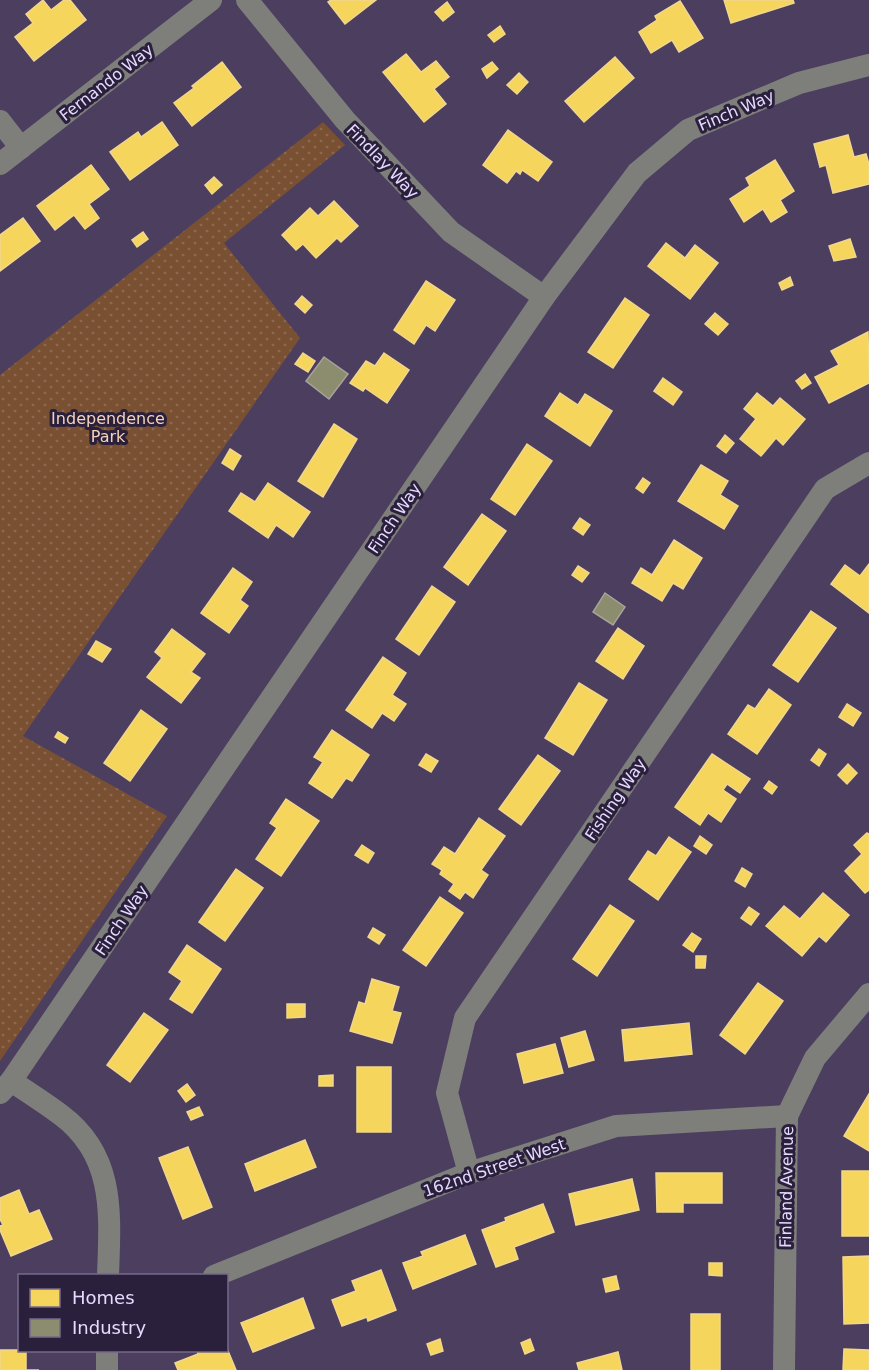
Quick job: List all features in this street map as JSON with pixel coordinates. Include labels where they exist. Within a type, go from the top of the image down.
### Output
[{"type":"street","name":"Fernando Way","points":[[0,164],[211,0]]},
{"type":"street","name":"Findlay Way","points":[[247,0],[345,120],[451,232],[544,297]]},
{"type":"street","name":"Finch Way","points":[[6,1087],[544,297],[637,173],[688,130],[799,83],[869,65]]},
{"type":"street","points":[[0,121],[21,148]]},
{"type":"street","name":"Fishing Way","points":[[469,1173],[447,1094],[465,1018],[825,489],[869,463]]},
{"type":"street","name":"Finland Avenue","points":[[784,1370],[787,1116],[815,1058],[869,994]]},
{"type":"street","points":[[6,1087],[63,1116],[84,1136],[98,1158],[106,1184],[110,1212],[108,1274]]},
{"type":"street","name":"162nd Street West","points":[[216,1274],[469,1173],[616,1126],[787,1116]]},
{"type":"street","points":[[107,1352],[107,1370]]},
{"type":"green space","name":"Independence Park","points":[[323,122],[345,145],[224,243],[300,338],[23,736],[167,816],[0,1061],[0,375]]},
{"type":"building: Homes","points":[[43,0],[51,10],[64,0],[70,0],[86,20],[34,61],[15,37],[33,23],[26,14]]},
{"type":"building: Homes","points":[[331,0],[376,0],[345,24],[328,2]]},
{"type":"building: Homes","points":[[724,0],[793,0],[794,3],[731,23]]},
{"type":"building: Homes","points":[[680,1],[703,38],[679,52],[672,40],[651,53],[639,32],[657,20],[655,16]]},
{"type":"building: Homes","points":[[447,2],[454,12],[443,21],[435,12]]},
{"type":"building: Homes","points":[[500,26],[505,34],[494,42],[488,35]]},
{"type":"building: Homes","points":[[406,54],[421,72],[436,61],[449,77],[434,89],[446,104],[424,122],[383,72]]},
{"type":"building: Homes","points":[[615,57],[634,78],[584,122],[565,101]]},
{"type":"building: Homes","points":[[222,62],[241,87],[192,126],[174,103]]},
{"type":"building: Homes","points":[[492,62],[498,69],[487,78],[482,69]]},
{"type":"building: Homes","points":[[519,73],[528,82],[517,94],[507,85]]},
{"type":"building: Homes","points":[[162,122],[178,145],[130,180],[110,152],[138,132],[141,137]]},
{"type":"building: Homes","points":[[508,130],[552,162],[538,181],[522,170],[520,174],[516,171],[507,183],[483,165]]},
{"type":"building: Homes","points":[[848,135],[854,157],[866,154],[869,164],[869,184],[833,193],[826,165],[820,167],[814,144]]},
{"type":"building: Homes","points":[[775,160],[794,191],[780,200],[787,212],[771,222],[763,209],[744,222],[730,199],[750,186],[746,178]]},
{"type":"building: Homes","points":[[91,165],[109,189],[89,204],[99,218],[85,229],[74,215],[55,230],[37,206]]},
{"type":"building: Homes","points":[[214,177],[222,185],[212,194],[205,185]]},
{"type":"building: Homes","points":[[334,201],[358,226],[341,242],[337,238],[316,258],[303,244],[296,250],[282,235],[310,208],[318,216]]},
{"type":"building: Homes","points":[[23,218],[40,241],[0,271],[0,235]]},
{"type":"building: Homes","points":[[143,232],[148,239],[137,247],[132,240]]},
{"type":"building: Homes","points":[[850,239],[856,257],[834,261],[829,246]]},
{"type":"building: Homes","points":[[666,243],[685,258],[695,245],[718,263],[690,299],[648,266]]},
{"type":"building: Homes","points":[[790,277],[793,285],[782,290],[779,283]]},
{"type":"building: Homes","points":[[426,281],[455,300],[435,331],[426,325],[414,344],[394,330]]},
{"type":"building: Homes","points":[[302,296],[312,305],[305,313],[295,304]]},
{"type":"building: Homes","points":[[625,298],[649,315],[613,368],[588,352]]},
{"type":"building: Homes","points":[[715,313],[728,324],[718,335],[705,324]]},
{"type":"building: Homes","points":[[868,332],[869,383],[829,403],[815,377],[839,365],[831,351]]},
{"type":"building: Homes","points":[[303,353],[315,361],[308,372],[295,364]]},
{"type":"building: Homes","points":[[384,353],[409,370],[387,403],[365,388],[363,391],[350,383],[366,361],[375,366]]},
{"type":"building: Homes","points":[[805,374],[811,383],[802,389],[796,381]]},
{"type":"building: Homes","points":[[663,378],[682,392],[673,405],[654,391]]},
{"type":"building: Homes","points":[[560,393],[578,405],[585,394],[612,411],[590,446],[545,416]]},
{"type":"building: Homes","points":[[757,393],[773,406],[780,398],[805,419],[783,445],[776,438],[761,456],[740,439],[756,419],[744,409]]},
{"type":"building: Homes","points":[[334,424],[357,439],[323,497],[298,481]]},
{"type":"building: Homes","points":[[725,435],[734,443],[726,453],[717,446]]},
{"type":"building: Homes","points":[[527,444],[552,461],[515,515],[491,499]]},
{"type":"building: Homes","points":[[230,449],[241,456],[233,470],[222,463]]},
{"type":"building: Homes","points":[[701,465],[728,481],[720,495],[738,506],[724,529],[678,501]]},
{"type":"building: Homes","points":[[643,478],[650,483],[643,493],[636,488]]},
{"type":"building: Homes","points":[[268,483],[310,512],[293,537],[276,525],[268,538],[229,511],[241,493],[255,502]]},
{"type":"building: Homes","points":[[482,514],[506,531],[468,585],[444,567]]},
{"type":"building: Homes","points":[[580,518],[590,525],[583,535],[573,528]]},
{"type":"building: Homes","points":[[674,540],[702,558],[683,589],[673,583],[662,601],[632,583],[641,568],[652,575]]},
{"type":"building: Homes","points":[[869,564],[869,613],[831,584],[845,565],[860,576]]},
{"type":"building: Homes","points":[[578,566],[589,573],[582,582],[572,575]]},
{"type":"building: Homes","points":[[233,568],[252,582],[240,600],[248,606],[229,633],[201,613]]},
{"type":"building: Homes","points":[[432,586],[455,602],[419,655],[396,639]]},
{"type":"building: Homes","points":[[811,611],[836,628],[798,682],[773,665]]},
{"type":"building: Homes","points":[[618,628],[644,646],[623,679],[596,661]]},
{"type":"building: Homes","points":[[172,629],[205,654],[191,672],[200,678],[181,703],[147,677],[162,658],[155,652]]},
{"type":"building: Homes","points":[[96,641],[111,649],[102,662],[88,654]]},
{"type":"building: Homes","points":[[383,657],[406,673],[392,695],[406,704],[394,721],[382,713],[372,728],[346,710]]},
{"type":"building: Homes","points":[[579,683],[607,700],[573,755],[545,738]]},
{"type":"building: Homes","points":[[769,689],[791,705],[757,754],[728,734],[748,705],[755,709]]},
{"type":"building: Homes","points":[[847,704],[861,713],[853,726],[839,717]]},
{"type":"building: Homes","points":[[141,710],[167,729],[130,781],[104,763]]},
{"type":"building: Homes","points":[[332,730],[369,755],[352,781],[346,778],[332,798],[309,783],[323,762],[314,757]]},
{"type":"building: Homes","points":[[58,732],[68,738],[65,743],[55,737]]},
{"type":"building: Homes","points":[[819,749],[826,754],[819,766],[811,760]]},
{"type":"building: Homes","points":[[426,754],[438,761],[431,772],[419,765]]},
{"type":"building: Homes","points":[[712,754],[750,779],[740,793],[727,784],[723,790],[736,799],[721,822],[708,813],[700,825],[675,807]]},
{"type":"building: Homes","points":[[538,755],[560,771],[521,825],[499,809]]},
{"type":"building: Homes","points":[[848,764],[857,773],[847,784],[838,775]]},
{"type":"building: Homes","points":[[769,781],[777,787],[772,794],[764,788]]},
{"type":"building: Homes","points":[[286,799],[319,821],[281,876],[256,859],[277,828],[270,823]]},
{"type":"building: Homes","points":[[479,818],[505,836],[481,870],[488,875],[473,898],[465,892],[460,899],[449,891],[454,884],[440,874],[442,870],[432,864],[444,847],[455,854]]},
{"type":"building: Homes","points":[[867,833],[869,834],[869,890],[865,893],[845,871],[862,854],[854,845]]},
{"type":"building: Homes","points":[[700,836],[712,845],[706,854],[694,846]]},
{"type":"building: Homes","points":[[669,837],[691,852],[658,900],[629,879],[648,851],[656,856]]},
{"type":"building: Homes","points":[[362,845],[374,853],[368,863],[355,855]]},
{"type":"building: Homes","points":[[742,868],[752,874],[745,887],[735,881]]},
{"type":"building: Homes","points":[[236,869],[263,888],[225,941],[199,922]]},
{"type":"building: Homes","points":[[823,893],[849,915],[826,942],[819,936],[802,956],[766,926],[784,906],[800,919]]},
{"type":"building: Homes","points":[[440,897],[463,913],[426,966],[403,950]]},
{"type":"building: Homes","points":[[610,905],[634,921],[597,976],[573,959]]},
{"type":"building: Homes","points":[[749,907],[759,914],[751,925],[741,918]]},
{"type":"building: Homes","points":[[373,928],[385,935],[379,944],[368,937]]},
{"type":"building: Homes","points":[[692,933],[701,939],[693,952],[683,945]]},
{"type":"building: Homes","points":[[187,945],[221,969],[192,1013],[170,999],[182,981],[169,972]]},
{"type":"building: Homes","points":[[696,956],[706,956],[705,968],[696,968]]},
{"type":"building: Homes","points":[[372,979],[399,987],[392,1011],[401,1013],[392,1043],[350,1031],[359,1002],[365,1004]]},
{"type":"building: Homes","points":[[758,983],[783,1001],[745,1054],[720,1035]]},
{"type":"building: Homes","points":[[287,1004],[305,1004],[305,1017],[287,1018]]},
{"type":"building: Homes","points":[[144,1013],[168,1030],[130,1082],[107,1065]]},
{"type":"building: Homes","points":[[689,1023],[692,1054],[625,1061],[622,1030]]},
{"type":"building: Homes","points":[[585,1031],[594,1060],[569,1067],[561,1038]]},
{"type":"building: Homes","points":[[555,1044],[563,1073],[524,1083],[517,1054]]},
{"type":"building: Homes","points":[[357,1067],[391,1067],[391,1132],[357,1132]]},
{"type":"building: Homes","points":[[333,1075],[333,1086],[319,1086],[319,1076]]},
{"type":"building: Homes","points":[[187,1084],[195,1095],[186,1102],[178,1091]]},
{"type":"building: Homes","points":[[869,1094],[869,1151],[844,1136]]},
{"type":"building: Homes","points":[[199,1107],[203,1115],[191,1120],[187,1112]]},
{"type":"building: Homes","points":[[305,1140],[316,1167],[255,1191],[245,1164]]},
{"type":"building: Homes","points":[[188,1147],[212,1207],[183,1219],[159,1158]]},
{"type":"building: Homes","points":[[842,1171],[869,1171],[869,1236],[842,1236]]},
{"type":"building: Homes","points":[[656,1173],[722,1173],[722,1203],[683,1203],[683,1212],[657,1212]]},
{"type":"building: Homes","points":[[632,1179],[639,1210],[576,1225],[569,1194]]},
{"type":"building: Homes","points":[[19,1190],[29,1214],[39,1210],[52,1239],[11,1256],[0,1230],[0,1226],[3,1225],[0,1219],[0,1198]]},
{"type":"building: Homes","points":[[543,1204],[554,1232],[514,1247],[518,1259],[496,1267],[482,1230],[506,1221],[505,1218]]},
{"type":"building: Homes","points":[[465,1235],[476,1264],[413,1289],[403,1263],[423,1256],[421,1252]]},
{"type":"building: Homes","points":[[869,1256],[869,1323],[844,1324],[843,1257]]},
{"type":"building: Homes","points":[[709,1263],[722,1263],[722,1276],[709,1275]]},
{"type":"building: Homes","points":[[381,1270],[396,1310],[368,1321],[367,1317],[342,1326],[332,1300],[356,1291],[352,1281]]},
{"type":"building: Homes","points":[[616,1276],[619,1289],[606,1292],[603,1279]]},
{"type":"building: Homes","points":[[303,1298],[314,1328],[253,1352],[241,1323]]},
{"type":"building: Homes","points":[[691,1314],[720,1314],[720,1370],[691,1370]]},
{"type":"building: Homes","points":[[440,1339],[443,1351],[431,1355],[427,1344]]},
{"type":"building: Homes","points":[[530,1339],[534,1350],[525,1354],[521,1343]]},
{"type":"building: Homes","points":[[844,1349],[869,1350],[869,1370],[843,1370]]},
{"type":"building: Homes","points":[[0,1350],[26,1352],[26,1370],[0,1370]]},
{"type":"building: Homes","points":[[228,1351],[236,1370],[178,1370],[175,1363],[198,1354],[198,1352]]},
{"type":"building: Homes","points":[[618,1352],[622,1370],[579,1370],[577,1363]]},
{"type":"building: Industry","points":[[324,357],[348,374],[329,399],[306,381]]},
{"type":"building: Industry","points":[[605,593],[625,607],[613,625],[593,612]]}]
